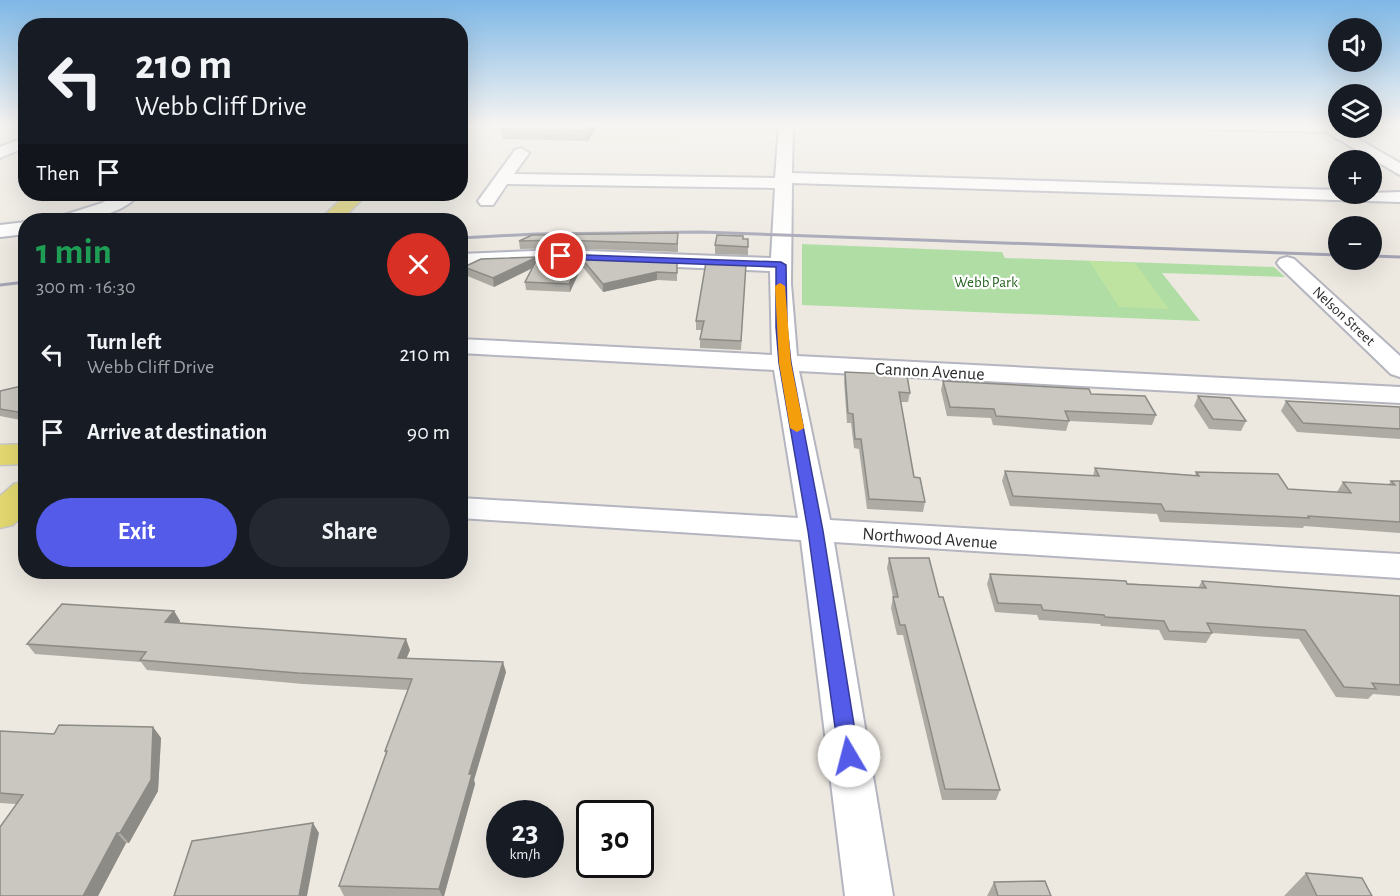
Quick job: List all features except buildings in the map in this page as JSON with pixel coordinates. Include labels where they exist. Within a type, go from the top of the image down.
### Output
[{"type":"main road","points":[[337,213],[350,201]]},
{"type":"main road","points":[[0,455],[18,454]]},
{"type":"main road","points":[[0,516],[18,499]]},
{"type":"street","points":[[487,201],[511,167]]},
{"type":"street","points":[[784,167],[781,265],[785,363],[816,531],[869,896]]},
{"type":"street","points":[[502,179],[783,181],[1400,197]]},
{"type":"street","points":[[90,213],[118,201]]},
{"type":"street","points":[[0,231],[18,229]]},
{"type":"street","points":[[468,260],[561,256],[781,265]]},
{"type":"street","name":"Nelson Street","points":[[1287,263],[1400,369]]},
{"type":"street","name":"Cannon Avenue","points":[[468,346],[1400,395]]},
{"type":"street","name":"Northwood Avenue","points":[[468,509],[1400,566]]},
{"type":"green space","name":"Webb Park","points":[[802,244],[1002,252],[1005,258],[1274,267],[1285,277],[1162,273],[1200,321],[802,305]]},
{"type":"green space","points":[[1089,261],[1135,263],[1169,309],[1119,307]]},
{"type":"railway","points":[[468,238],[536,234],[701,232],[1328,255]]},
{"type":"railway","points":[[1382,256],[1400,257]]},
{"type":"railway","points":[[0,285],[18,283]]},
{"type":"slow traffic","points":[[780,286],[785,363],[797,428]]},
{"type":"route","points":[[561,256],[781,265],[785,363],[816,531],[849,756]]}]
